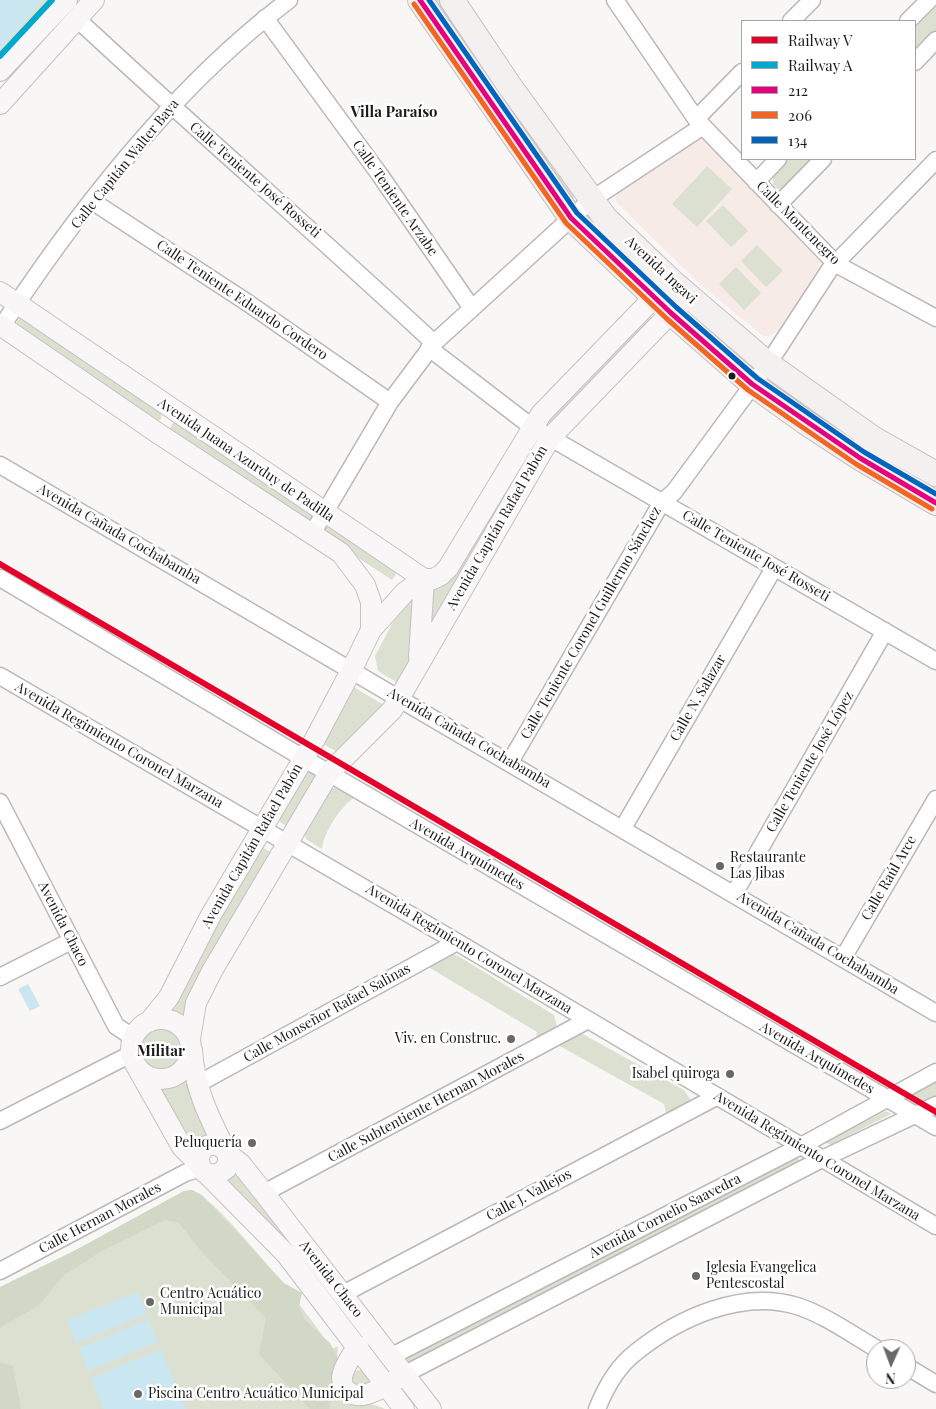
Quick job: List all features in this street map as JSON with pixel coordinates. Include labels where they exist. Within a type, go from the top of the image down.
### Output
[{"type":"highway","name":"Avenida Ingavi","points":[[420,0],[571,218],[662,305],[752,384],[844,448],[936,503]]},
{"type":"highway","name":"Avenida Ingavi","points":[[452,0],[591,200],[606,218],[679,288],[768,364],[874,439],[936,474]]},
{"type":"main road","points":[[0,71],[67,0]]},
{"type":"main road","points":[[0,104],[94,0]]},
{"type":"main road","name":"Avenida Capitán Rafael Pabón","points":[[149,1022],[168,997],[210,915],[303,758],[352,670],[371,630],[405,592],[424,579],[433,579],[448,568],[541,414],[679,288]]},
{"type":"main road","name":"Avenida Juana Azurduy de Padilla","points":[[0,292],[424,579]]},
{"type":"main road","name":"Avenida Capitán Rafael Pabón","points":[[191,1044],[196,1003],[212,971],[329,773],[392,710],[550,438],[662,305]]},
{"type":"main road","name":"Avenida Juana Azurduy de Padilla","points":[[1,325],[159,434],[341,554],[365,585],[371,602],[371,630]]},
{"type":"main road","points":[[418,663],[424,579]]},
{"type":"main road","points":[[168,1020],[178,1024],[191,1044],[185,1068],[170,1078],[150,1078],[133,1052],[141,1026],[149,1022],[168,1020]]},
{"type":"main road","name":"Avenida Chaco","points":[[191,1044],[196,1085],[205,1109],[226,1151],[241,1164],[392,1356],[431,1409]]},
{"type":"main road","name":"Avenida Chaco","points":[[133,1052],[182,1147],[286,1254],[358,1346],[404,1409]]},
{"type":"main road","points":[[201,1168],[199,1155],[204,1147],[213,1144],[226,1151]]},
{"type":"main road","points":[[358,1346],[343,1375],[344,1388],[348,1392],[360,1396],[386,1385],[405,1374]]},
{"type":"street","name":"Calle Capitán Walter Baya","points":[[1,325],[92,201],[171,106],[265,18],[289,0]]},
{"type":"street","points":[[793,20],[812,0]]},
{"type":"street","points":[[909,20],[929,0]]},
{"type":"street","name":"Calle Montenegro","points":[[624,4],[699,123],[836,264],[936,318]]},
{"type":"street","name":"Calle Teniente José Rosseti","points":[[76,18],[171,106],[308,226],[432,345],[532,427],[936,661]]},
{"type":"street","name":"Calle Teniente Arzabe","points":[[265,18],[380,174],[471,307]]},
{"type":"street","points":[[916,61],[936,40]]},
{"type":"street","points":[[312,534],[390,402],[432,345],[471,307],[591,200],[699,123],[741,73]]},
{"type":"street","points":[[756,182],[777,160]]},
{"type":"street","points":[[778,205],[822,160]]},
{"type":"street","name":"Calle Teniente Coronel Guillermo Sánchez","points":[[510,762],[662,502],[674,492],[768,364],[830,269],[936,160]]},
{"type":"street","name":"Calle Teniente Eduardo Cordero","points":[[92,201],[248,303],[390,402]]},
{"type":"street","name":"Avenida Cañada Cochabamba","points":[[0,464],[936,1013]]},
{"type":"street","name":"Calle N. Salazar","points":[[623,828],[774,568]]},
{"type":"street","name":"Avenida Arquímedes","points":[[0,578],[303,758],[936,1127]]},
{"type":"street","name":"Calle Teniente José López","points":[[734,894],[885,630]]},
{"type":"street","name":"Avenida Regimiento Coronel Marzana","points":[[2,680],[287,842],[936,1226]]},
{"type":"street","name":"Calle Raúl Arce","points":[[843,958],[936,799]]},
{"type":"street","name":"Avenida Chaco","points":[[0,802],[6,828],[71,941],[116,1026],[133,1052]]},
{"type":"street","points":[[0,977],[71,941]]},
{"type":"street","name":"Calle Monseñor Rafael Salinas","points":[[196,1085],[457,942]]},
{"type":"street","name":"Calle Subtentiente Hernan Morales","points":[[264,1193],[588,1020]]},
{"type":"street","points":[[0,1121],[133,1052]]},
{"type":"street","name":"Avenida Cornelio Saavedra","points":[[392,1356],[801,1146],[936,1072]]},
{"type":"street","name":"Calle J. Vallejos","points":[[343,1294],[716,1097]]},
{"type":"street","name":"Avenida Cornelio Saavedra","points":[[405,1374],[822,1159],[936,1104]]},
{"type":"street","name":"Calle Hernan Morales","points":[[0,1271],[185,1173],[201,1168]]},
{"type":"street","points":[[597,1409],[608,1388],[634,1353],[665,1332],[724,1305],[738,1302],[775,1301],[797,1306],[817,1314],[866,1343]]},
{"type":"street","points":[[916,1372],[936,1384]]},
{"type":"shaded area","points":[[695,139],[704,139],[821,263],[782,328],[770,336],[763,336],[703,287],[615,201],[618,189]]},
{"type":"green space","points":[[43,0],[59,0],[0,61],[0,49]]},
{"type":"green space","points":[[430,0],[442,0],[577,195],[571,200]]},
{"type":"green space","points":[[936,6],[936,34],[916,55],[916,27]]},
{"type":"green space","points":[[787,160],[816,160],[784,189],[778,189],[773,184],[773,177]]},
{"type":"green space","points":[[707,166],[732,189],[697,227],[672,204]]},
{"type":"green space","points":[[723,205],[748,231],[731,247],[706,221]]},
{"type":"green space","points":[[757,245],[783,271],[766,287],[741,261]]},
{"type":"green space","points":[[736,267],[761,293],[744,310],[719,284]]},
{"type":"green space","points":[[647,314],[653,319],[552,426],[546,421]]},
{"type":"green space","points":[[20,317],[162,410],[161,419],[158,421],[15,325]]},
{"type":"green space","points":[[173,423],[177,423],[312,513],[312,521],[309,522],[169,430]]},
{"type":"green space","points":[[533,441],[539,445],[427,634],[431,586]]},
{"type":"green space","points":[[330,525],[398,571],[392,580],[346,550],[324,532],[327,526]]},
{"type":"green space","points":[[414,597],[410,659],[398,683],[378,671],[375,656],[399,611]]},
{"type":"green space","points":[[352,686],[384,705],[339,753],[323,744]]},
{"type":"green space","points":[[306,770],[318,777],[288,827],[277,820]]},
{"type":"green space","points":[[335,788],[354,798],[343,807],[334,820],[323,842],[322,849],[306,839],[303,831],[329,789]]},
{"type":"green space","points":[[260,846],[272,853],[185,1021],[165,1012]]},
{"type":"green space","points":[[450,953],[458,956],[554,1015],[557,1027],[536,1040],[537,1032],[425,965]]},
{"type":"green space","points":[[166,1028],[178,1034],[183,1041],[183,1059],[178,1066],[171,1071],[158,1072],[150,1069],[143,1062],[140,1046],[143,1038],[150,1031]]},
{"type":"green space","points":[[579,1032],[684,1090],[690,1099],[689,1105],[664,1118],[666,1113],[664,1104],[556,1044]]},
{"type":"green space","points":[[936,1080],[936,1101],[929,1105],[909,1094]]},
{"type":"green space","points":[[186,1081],[201,1123],[210,1139],[193,1150],[159,1089],[174,1087]]},
{"type":"green space","points":[[886,1111],[891,1114],[831,1145],[825,1142]]},
{"type":"green space","points":[[795,1157],[801,1161],[406,1365],[403,1359]]},
{"type":"green space","points":[[232,1168],[388,1367],[383,1370],[220,1178]]},
{"type":"green space","name":"Centro Acuático Municipal","points":[[192,1190],[214,1206],[269,1266],[312,1320],[332,1349],[338,1346],[337,1358],[327,1389],[340,1399],[385,1409],[0,1409],[0,1287],[74,1251],[184,1191]]},
{"type":"green space","points":[[192,1190],[202,1195],[284,1283],[302,1293],[299,1306],[304,1319],[330,1343],[340,1362],[339,1387],[334,1391],[329,1409],[310,1409],[259,1354],[266,1318],[201,1251],[179,1223],[165,1220],[100,1252],[63,1276],[39,1305],[0,1328],[0,1287],[74,1251],[184,1191]]},
{"type":"green space","points":[[0,1362],[13,1366],[21,1409],[0,1409]]},
{"type":"green space","points":[[358,1370],[364,1371],[370,1378],[368,1385],[353,1388],[351,1376]]},
{"type":"water","points":[[0,0],[43,0],[0,49]]},
{"type":"water","points":[[28,984],[40,1006],[30,1011],[18,989]]},
{"type":"water","points":[[138,1292],[147,1314],[76,1343],[67,1320]]},
{"type":"water","points":[[149,1319],[158,1342],[88,1371],[79,1348]]},
{"type":"water","name":"Piscina Centro Acuático Municipal","points":[[161,1349],[186,1409],[103,1409],[91,1378]]},
{"type":"rail line","name":"A","points":[[0,56],[52,0]]},
{"type":"rail line","name":"V","points":[[0,564],[936,1112]]},
{"type":"transit line","name":"212","points":[[420,0],[571,218],[671,313],[752,384],[860,458],[936,503]]},
{"type":"transit line","name":"134","points":[[429,0],[577,213],[676,307],[757,378],[864,452],[936,494]]},
{"type":"transit line","name":"206","points":[[414,4],[566,223],[666,318],[748,390],[856,464],[932,509]]},
{"type":"place","name":"Restaurante Las Jibas","points":[[720,866]]},
{"type":"place","name":"Viv. en Construc.","points":[[511,1039]]},
{"type":"place","name":"Isabel quiroga","points":[[730,1074]]},
{"type":"place","name":"Peluquería","points":[[252,1143]]},
{"type":"place","name":"Iglesia Evangelica Pentescostal","points":[[696,1276]]},
{"type":"place","name":"Centro Acuático Municipal","points":[[150,1302]]},
{"type":"place","name":"Piscina Centro Acuático Municipal","points":[[138,1394]]},
{"type":"district","name":"Villa Paraíso","points":[[394,112]]},
{"type":"district","name":"Militar","points":[[161,1051]]}]
